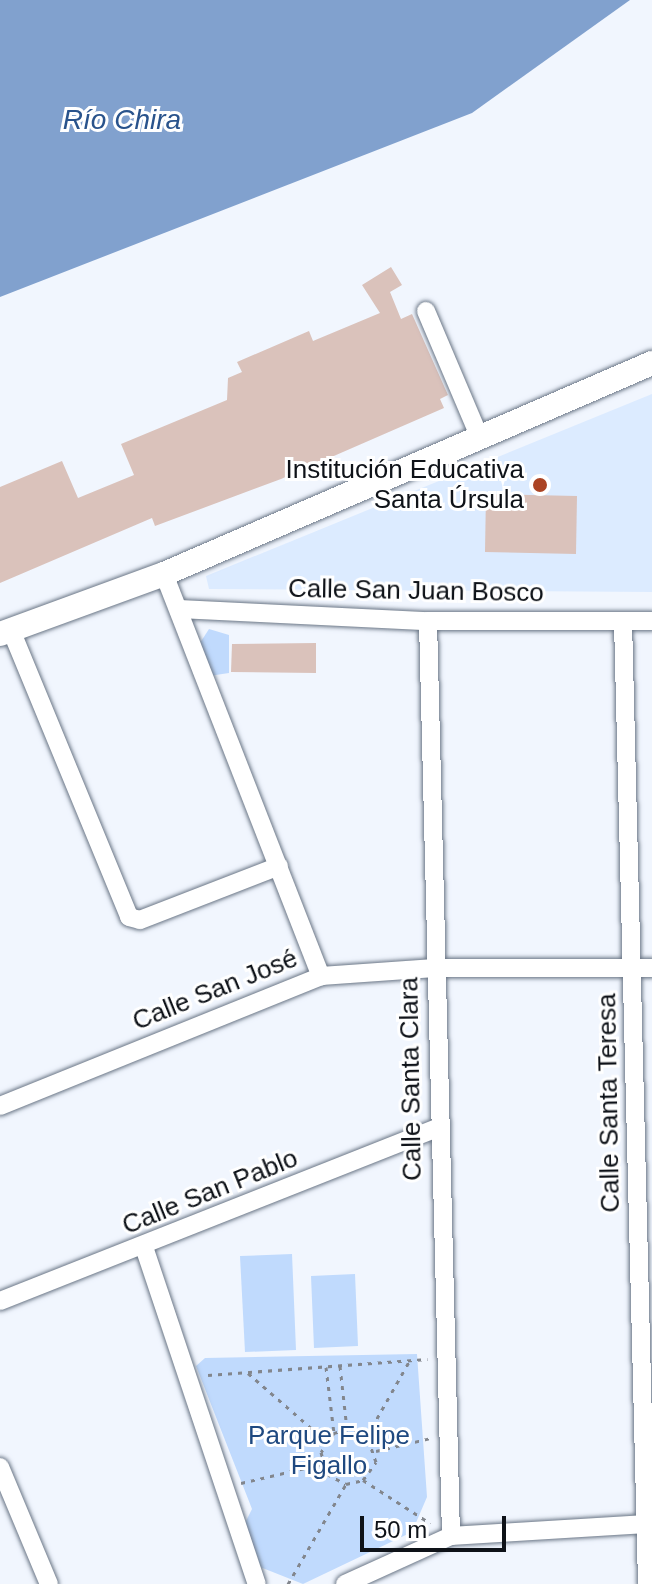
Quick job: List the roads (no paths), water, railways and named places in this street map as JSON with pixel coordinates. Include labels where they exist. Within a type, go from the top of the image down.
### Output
[{"type":"street","points":[[426,311],[479,436]]},
{"type":"street","points":[[279,866],[140,920],[129,917],[5,632],[164,574],[652,363]]},
{"type":"street","points":[[164,574],[321,976]]},
{"type":"street","name":"Calle San Juan Bosco","points":[[179,609],[428,621],[652,621]]},
{"type":"street","name":"Calle Santa Clara","points":[[428,621],[438,1128],[451,1536]]},
{"type":"street","name":"Calle Santa Teresa","points":[[623,621],[647,1584]]},
{"type":"street","name":"Calle San José","points":[[2,1100],[321,976],[435,968],[652,968]]},
{"type":"street","name":"Calle San Pablo","points":[[0,1301],[144,1247],[438,1128]]},
{"type":"street","points":[[144,1247],[257,1584]]},
{"type":"street","points":[[0,1467],[49,1584]]},
{"type":"street","points":[[345,1584],[451,1536],[646,1524]]},
{"type":"water","name":"Río Chira","points":[[0,0],[630,0],[472,113],[0,297]]},
{"type":"place","name":"Institución Educativa Santa Úrsula","points":[[540,485]]},
{"type":"park label","name":"Parque Felipe Figallo","points":[[329,1451]]}]
